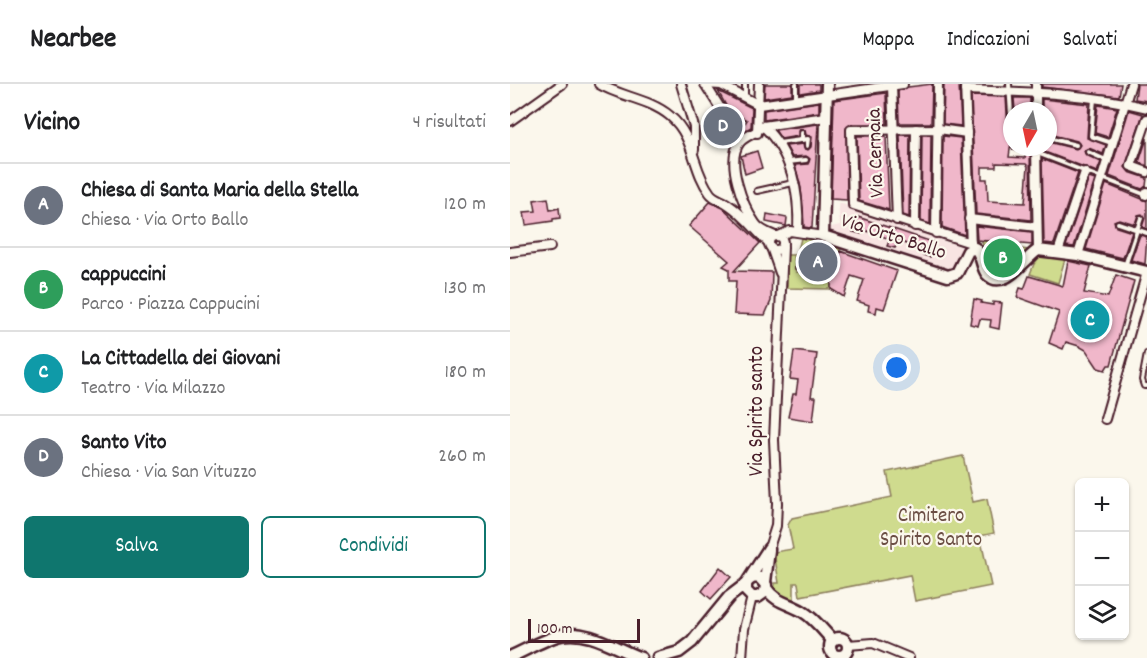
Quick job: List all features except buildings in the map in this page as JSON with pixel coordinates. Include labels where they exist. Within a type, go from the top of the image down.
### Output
[{"type":"street","points":[[510,121],[562,84]]},
{"type":"street","points":[[599,84],[664,111],[678,123],[711,195],[729,205],[771,247],[780,250],[792,236],[801,232]]},
{"type":"street","points":[[681,84],[694,127],[695,158]]},
{"type":"street","points":[[705,84],[721,85],[759,105],[796,99],[827,90],[903,84]]},
{"type":"street","points":[[705,84],[741,141]]},
{"type":"street","points":[[757,133],[759,84]]},
{"type":"street","points":[[936,233],[938,84]]},
{"type":"street","points":[[1036,84],[1036,102]]},
{"type":"street","points":[[1078,255],[1131,84]]},
{"type":"street","name":"Via Cernaia","points":[[892,86],[897,220]]},
{"type":"street","points":[[971,246],[965,87],[1009,88],[1126,102],[1147,108]]},
{"type":"street","points":[[781,274],[770,239],[787,231],[823,236],[827,90]]},
{"type":"street","points":[[784,246],[783,240],[754,223],[741,196],[734,156],[741,141],[757,133],[763,126],[826,117]]},
{"type":"street","points":[[1147,119],[1131,166],[1147,172]]},
{"type":"street","points":[[763,126],[778,143],[787,162],[799,206],[801,232]]},
{"type":"street","points":[[915,226],[916,129]]},
{"type":"street","points":[[967,133],[939,129],[851,130],[853,205],[975,248],[981,256],[985,272],[998,279],[1008,277],[1038,250],[1078,255],[1147,272],[1105,419]]},
{"type":"street","points":[[1036,156],[1038,250]]},
{"type":"street","points":[[1058,252],[1085,172]]},
{"type":"street","points":[[969,219],[1037,227]]},
{"type":"street","name":"Via Orto Ballo","points":[[823,236],[948,276],[957,273],[971,246]]},
{"type":"street","name":"Via Spirito santo","points":[[765,585],[770,548],[776,526],[774,440],[784,246]]},
{"type":"street","points":[[510,252],[550,247]]},
{"type":"street","name":"Via Spirito santo","points":[[751,590],[770,548]]},
{"type":"street","points":[[742,658],[744,629],[751,590],[757,577],[772,597],[783,604]]},
{"type":"street","points":[[658,658],[677,655],[692,642],[729,597],[751,590],[763,594],[765,585]]},
{"type":"street","points":[[751,590],[800,610],[813,619],[833,641]]},
{"type":"street","points":[[510,657],[560,635],[574,634],[594,639],[641,658]]},
{"type":"street","points":[[833,641],[842,639],[848,645],[873,643],[909,658]]},
{"type":"street","points":[[833,641],[830,650],[834,655],[840,657],[846,654],[848,645]]},
{"type":"lane","points":[[745,84],[745,97]]},
{"type":"lane","points":[[796,84],[796,99]]},
{"type":"lane","points":[[1094,99],[1091,136],[1113,143]]},
{"type":"lane","points":[[802,133],[802,140]]},
{"type":"lane","points":[[778,143],[808,140],[807,146]]},
{"type":"lane","points":[[1057,140],[1076,145]]},
{"type":"lane","points":[[1088,152],[1107,160]]},
{"type":"lane","points":[[1049,156],[1085,172],[1147,194]]},
{"type":"lane","points":[[787,162],[806,160]]},
{"type":"lane","points":[[757,191],[793,183]]},
{"type":"lane","points":[[1125,267],[1141,218]]},
{"type":"lane","points":[[1118,223],[1147,233]]},
{"type":"lane","points":[[1147,354],[1142,380],[1144,386],[1147,386]]},
{"type":"shaded area","points":[[838,203],[849,206],[851,210],[962,247],[957,266],[948,270],[831,234],[831,227],[840,225]]},
{"type":"green space","points":[[801,238],[840,245],[840,255],[798,255],[795,258],[796,272],[799,272],[799,269],[806,269],[807,266],[829,267],[840,272],[831,272],[831,289],[787,288],[787,255],[797,255]]},
{"type":"green space","points":[[982,241],[1007,243],[1007,247],[1029,250],[1003,271],[994,273],[989,268]]},
{"type":"green space","points":[[1044,254],[1065,259],[1058,283],[1030,274],[1034,264],[1040,256],[1044,257]]},
{"type":"green space","name":"Cimitero Spirito Santo","points":[[963,456],[973,502],[987,499],[994,533],[980,536],[991,586],[915,601],[910,575],[800,596],[798,583],[794,583],[794,599],[780,597],[780,593],[774,594],[775,583],[779,583],[774,552],[793,549],[788,525],[792,518],[892,497],[887,472]]},
{"type":"place","name":"Santo Vito","points":[[723,126]]},
{"type":"place","name":"cappuccini","points":[[1003,258]]},
{"type":"place","name":"Chiesa di Santa Maria della Stella","points":[[818,262]]},
{"type":"place","name":"La Cittadella dei Giovani","points":[[1090,320]]}]
